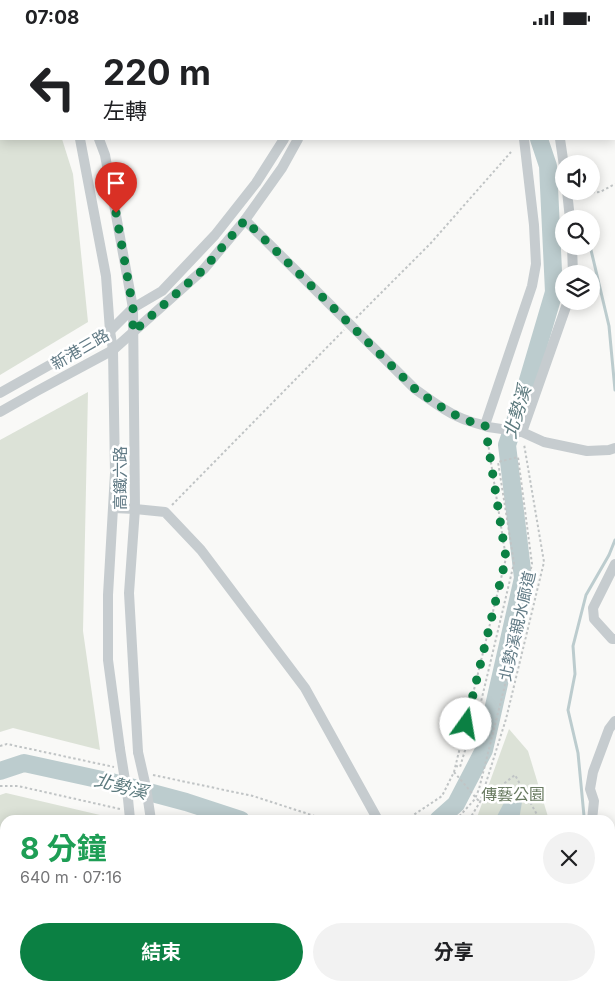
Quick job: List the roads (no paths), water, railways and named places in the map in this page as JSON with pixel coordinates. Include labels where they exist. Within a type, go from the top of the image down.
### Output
[{"type":"street","name":"高鐵六路","points":[[80,140],[106,277],[113,351],[114,508],[108,595],[108,660],[130,815]]},
{"type":"street","name":"高鐵六路","points":[[99,140],[105,155],[133,308],[135,509],[129,593],[138,752],[150,815]]},
{"type":"street","name":"新港三路","points":[[0,393],[110,331],[133,308],[162,291],[215,235],[256,183],[283,140]]},
{"type":"street","name":"新港三路","points":[[0,412],[113,351],[204,269],[245,220],[282,168],[297,140]]},
{"type":"street","points":[[486,426],[532,286],[536,264],[534,225],[524,140]]},
{"type":"street","points":[[560,140],[562,155]]},
{"type":"street","points":[[245,220],[415,389],[434,403],[469,421],[522,432],[544,442],[587,451],[609,451],[615,448]]},
{"type":"street","points":[[522,432],[565,310]]},
{"type":"street","points":[[114,508],[165,512],[201,550],[306,688],[375,815]]},
{"type":"street","points":[[615,563],[593,609],[594,619],[612,639],[615,639]]},
{"type":"street","points":[[593,815],[594,801],[590,789],[593,771],[609,729],[615,721]]},
{"type":"waterway","name":"北勢溪","points":[[444,815],[456,804],[484,750],[523,578],[507,445],[554,292],[548,166],[539,140]]},
{"type":"waterway","points":[[592,255],[609,326],[615,390]]},
{"type":"waterway","points":[[584,815],[578,753],[568,710],[575,674],[573,646],[586,595],[609,555],[615,540]]},
{"type":"waterway","name":"北勢溪","points":[[0,771],[24,763],[111,782],[186,802],[226,815]]},
{"type":"park label","name":"傳藝公園","points":[[513,794]]}]
